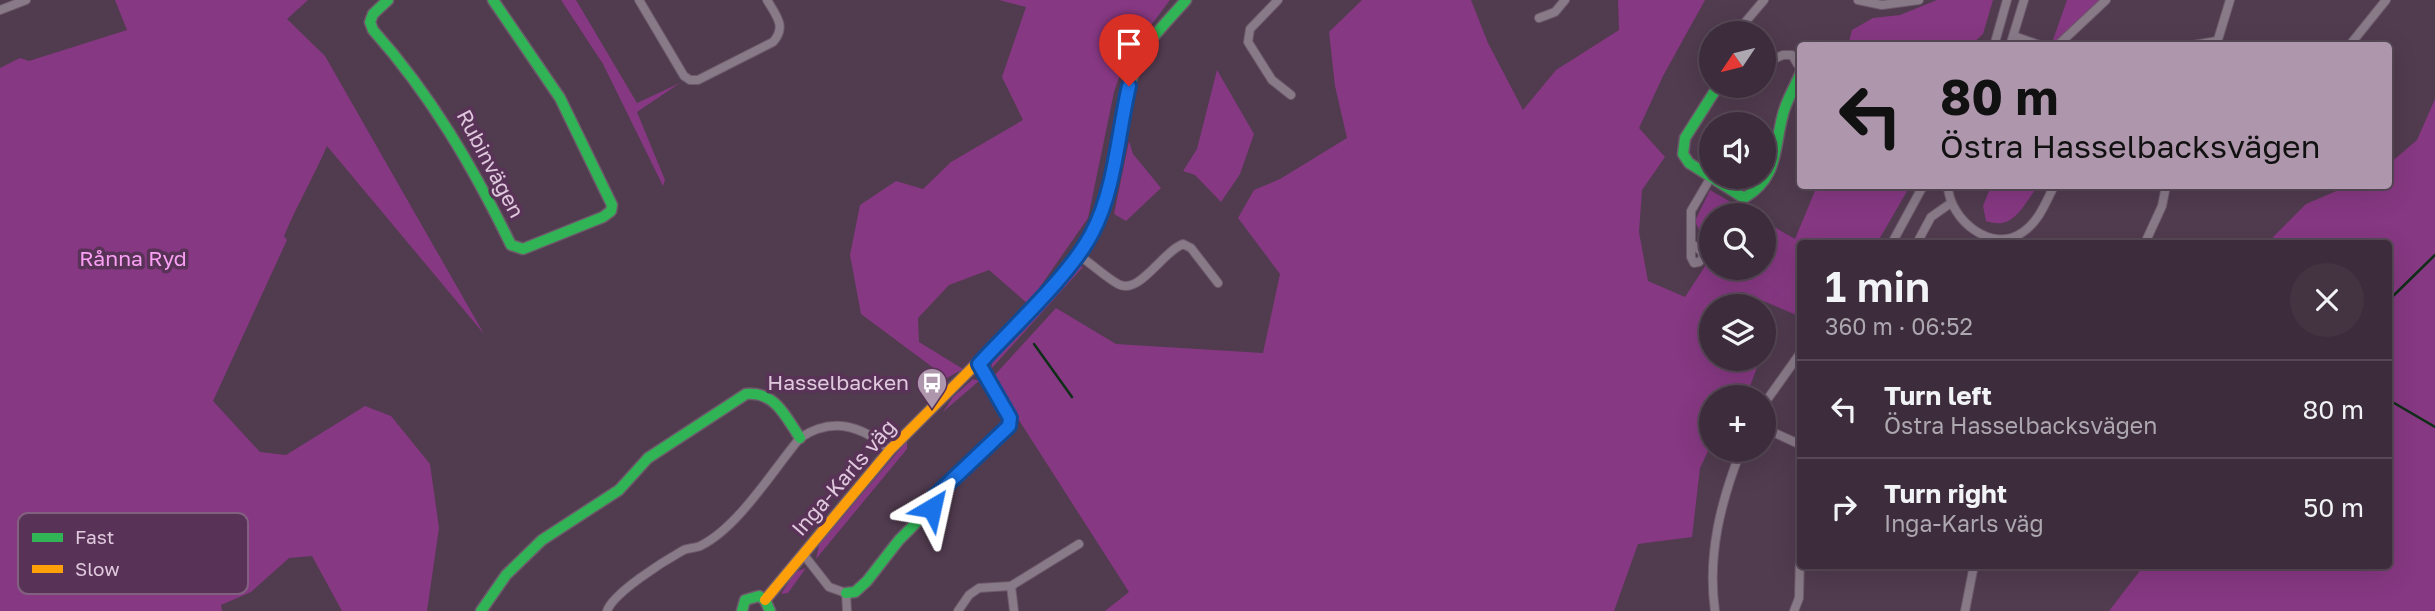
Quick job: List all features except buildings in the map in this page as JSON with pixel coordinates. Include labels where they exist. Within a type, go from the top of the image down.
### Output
[{"type":"street","points":[[0,10],[26,0]]},
{"type":"street","name":"Rubinvägen","points":[[388,0],[373,14],[370,22],[445,119],[472,164],[511,245],[523,249],[603,218],[611,211],[612,205],[582,138],[553,86],[493,0]]},
{"type":"street","points":[[639,0],[684,76],[690,80],[698,80],[773,42],[780,35],[780,24],[767,0]]},
{"type":"street","name":"Inga-Karls väg","points":[[767,605],[890,450],[979,364],[1078,255],[1093,233],[1105,199],[1136,66],[1159,31],[1186,0]]},
{"type":"street","points":[[1278,0],[1250,29],[1248,42],[1272,80],[1291,95]]},
{"type":"street","points":[[1539,18],[1555,12],[1565,0]]},
{"type":"street","points":[[1746,21],[1764,0]]},
{"type":"street","points":[[1858,0],[1882,5],[1919,0]]},
{"type":"street","points":[[1995,42],[2007,0]]},
{"type":"street","points":[[2012,42],[2024,0]]},
{"type":"street","points":[[2061,42],[2106,0]]},
{"type":"street","points":[[2217,42],[2230,0]]},
{"type":"street","points":[[2352,42],[2386,0]]},
{"type":"street","points":[[2014,36],[2031,42]]},
{"type":"street","points":[[1776,58],[1792,55],[1797,64]]},
{"type":"street","points":[[1776,159],[1783,116],[1797,81]]},
{"type":"street","points":[[1699,118],[1682,146],[1683,154],[1689,163],[1699,169]]},
{"type":"street","points":[[1691,243],[1690,211],[1704,189]]},
{"type":"street","points":[[1730,189],[1744,198],[1757,189]]},
{"type":"street","points":[[1894,240],[1921,189]]},
{"type":"street","points":[[1949,189],[1951,203],[1970,227],[1997,238],[2009,238],[2022,233],[2031,224],[2052,189]]},
{"type":"street","points":[[2146,240],[2162,206],[2165,189]]},
{"type":"street","points":[[1919,240],[1931,217],[1951,203]]},
{"type":"street","points":[[1078,255],[1119,285],[1128,287],[1137,285],[1171,249],[1183,244],[1191,248],[1218,283]]},
{"type":"street","points":[[1776,387],[1797,358]]},
{"type":"street","points":[[804,555],[829,587],[846,593],[855,592],[867,581],[899,540],[932,508],[934,497],[1009,426],[1010,418],[979,364]]},
{"type":"street","points":[[481,611],[506,575],[542,540],[619,490],[648,458],[746,394],[759,391],[769,395],[800,438]]},
{"type":"street","points":[[607,611],[626,590],[685,549],[700,547],[718,533],[734,518],[800,438],[829,425],[852,426],[872,435],[890,450]]},
{"type":"street","points":[[1776,434],[1797,443]]},
{"type":"street","points":[[1715,611],[1713,577],[1716,530],[1737,462]]},
{"type":"street","points":[[958,611],[969,595],[979,588],[1011,586],[1079,544]]},
{"type":"street","points":[[1794,611],[1799,598],[1800,569]]},
{"type":"street","points":[[1965,611],[1973,569]]},
{"type":"street","points":[[1011,586],[1014,611]]},
{"type":"street","points":[[846,593],[846,611]]},
{"type":"street","points":[[742,611],[745,600],[751,596],[767,605]]},
{"type":"green space","name":"Rånna Ryd","points":[[115,0],[308,0],[287,19],[325,56],[484,334],[327,146],[289,224],[284,236],[287,240],[213,401],[260,452],[286,455],[365,406],[391,416],[430,464],[439,528],[427,611],[342,611],[312,556],[289,558],[248,593],[248,513],[18,513],[18,594],[246,594],[221,605],[222,611],[0,611],[0,68],[20,58],[29,61],[127,30]]},
{"type":"green space","points":[[561,0],[576,0],[637,103],[680,83],[637,112],[665,180],[663,186],[603,64]]},
{"type":"green space","points":[[999,0],[1170,0],[1125,60],[1114,92],[1088,218],[1028,304],[989,270],[949,285],[918,318],[919,342],[963,369],[947,378],[861,314],[850,255],[860,205],[896,181],[923,189],[951,162],[1023,120],[1002,77],[1026,7]]},
{"type":"green space","points":[[1362,0],[1471,0],[1488,43],[1523,110],[1556,70],[1619,30],[1618,0],[1705,0],[1663,76],[1639,128],[1665,157],[1642,190],[1639,232],[1648,281],[1685,297],[1699,275],[1699,280],[1776,280],[1776,228],[1795,239],[1816,189],[1908,189],[1879,240],[1797,240],[1797,315],[1776,306],[1776,294],[1699,294],[1699,371],[1756,371],[1750,385],[1699,385],[1699,462],[1703,462],[1692,537],[1638,544],[1614,611],[1105,611],[1129,592],[992,378],[1056,308],[1116,344],[1263,353],[1280,274],[1238,218],[1254,190],[1280,179],[1347,138],[1335,86],[1329,32]]},
{"type":"green space","points":[[1937,0],[1993,0],[1983,34],[1974,42],[1849,42],[1852,30],[1873,18],[1900,15]]},
{"type":"green space","points":[[2067,0],[2100,0],[2057,41],[2053,40]]},
{"type":"green space","points":[[1217,70],[1254,134],[1240,174],[1221,202],[1195,175],[1183,171],[1197,149]]},
{"type":"green space","points":[[2435,99],[2435,611],[2109,611],[2140,569],[2392,569],[2392,240],[2272,240],[2306,204],[2341,189],[2392,189],[2392,161],[2417,140]]},
{"type":"green space","points":[[1129,141],[1133,154],[1161,188],[1126,221],[1114,214]]},
{"type":"green space","points":[[1990,189],[2036,189],[2017,214],[2004,222],[1986,221],[1983,206]]},
{"type":"green space","points":[[1710,190],[1732,203],[1704,203]]},
{"type":"green space","points":[[1699,213],[1699,230],[1695,221]]},
{"type":"green space","points":[[1079,266],[1083,267],[991,369],[993,357]]},
{"type":"green space","points":[[973,379],[979,381],[943,412],[953,397]]},
{"type":"green space","points":[[907,441],[907,449],[816,559],[819,545]]},
{"type":"green space","points":[[806,568],[788,593],[781,594],[795,572]]},
{"type":"waterway","points":[[2392,297],[2435,255]]},
{"type":"waterway","points":[[1034,344],[1072,397]]},
{"type":"waterway","points":[[2392,402],[2435,427]]},
{"type":"traffic: fast","points":[[388,0],[373,14],[370,22],[373,30],[414,80],[450,133],[511,245],[523,249],[603,217],[611,211],[612,205],[560,98],[493,0]]},
{"type":"traffic: fast","points":[[1006,334],[1065,272],[1093,233],[1108,194],[1135,68],[1151,41],[1186,0]]},
{"type":"traffic: fast","points":[[1710,98],[1685,138],[1683,154],[1689,163],[1744,198],[1763,182],[1769,172],[1783,112],[1797,81]]},
{"type":"traffic: fast","points":[[846,593],[855,592],[867,581],[899,540],[932,507],[934,497],[1009,426],[1010,418],[979,364]]},
{"type":"traffic: fast","points":[[481,611],[506,575],[542,540],[619,490],[648,458],[746,394],[756,394],[772,401],[800,438]]},
{"type":"traffic: fast","points":[[742,611],[745,600],[759,596],[765,600],[770,611]]},
{"type":"traffic: slow","points":[[765,600],[890,450],[1006,334]]},
{"type":"place","name":"Hasselbacken","points":[[932,410]]},
{"type":"route","points":[[932,508],[934,497],[1009,426],[1010,418],[979,364],[1078,255],[1093,233],[1105,199],[1129,86]]}]
